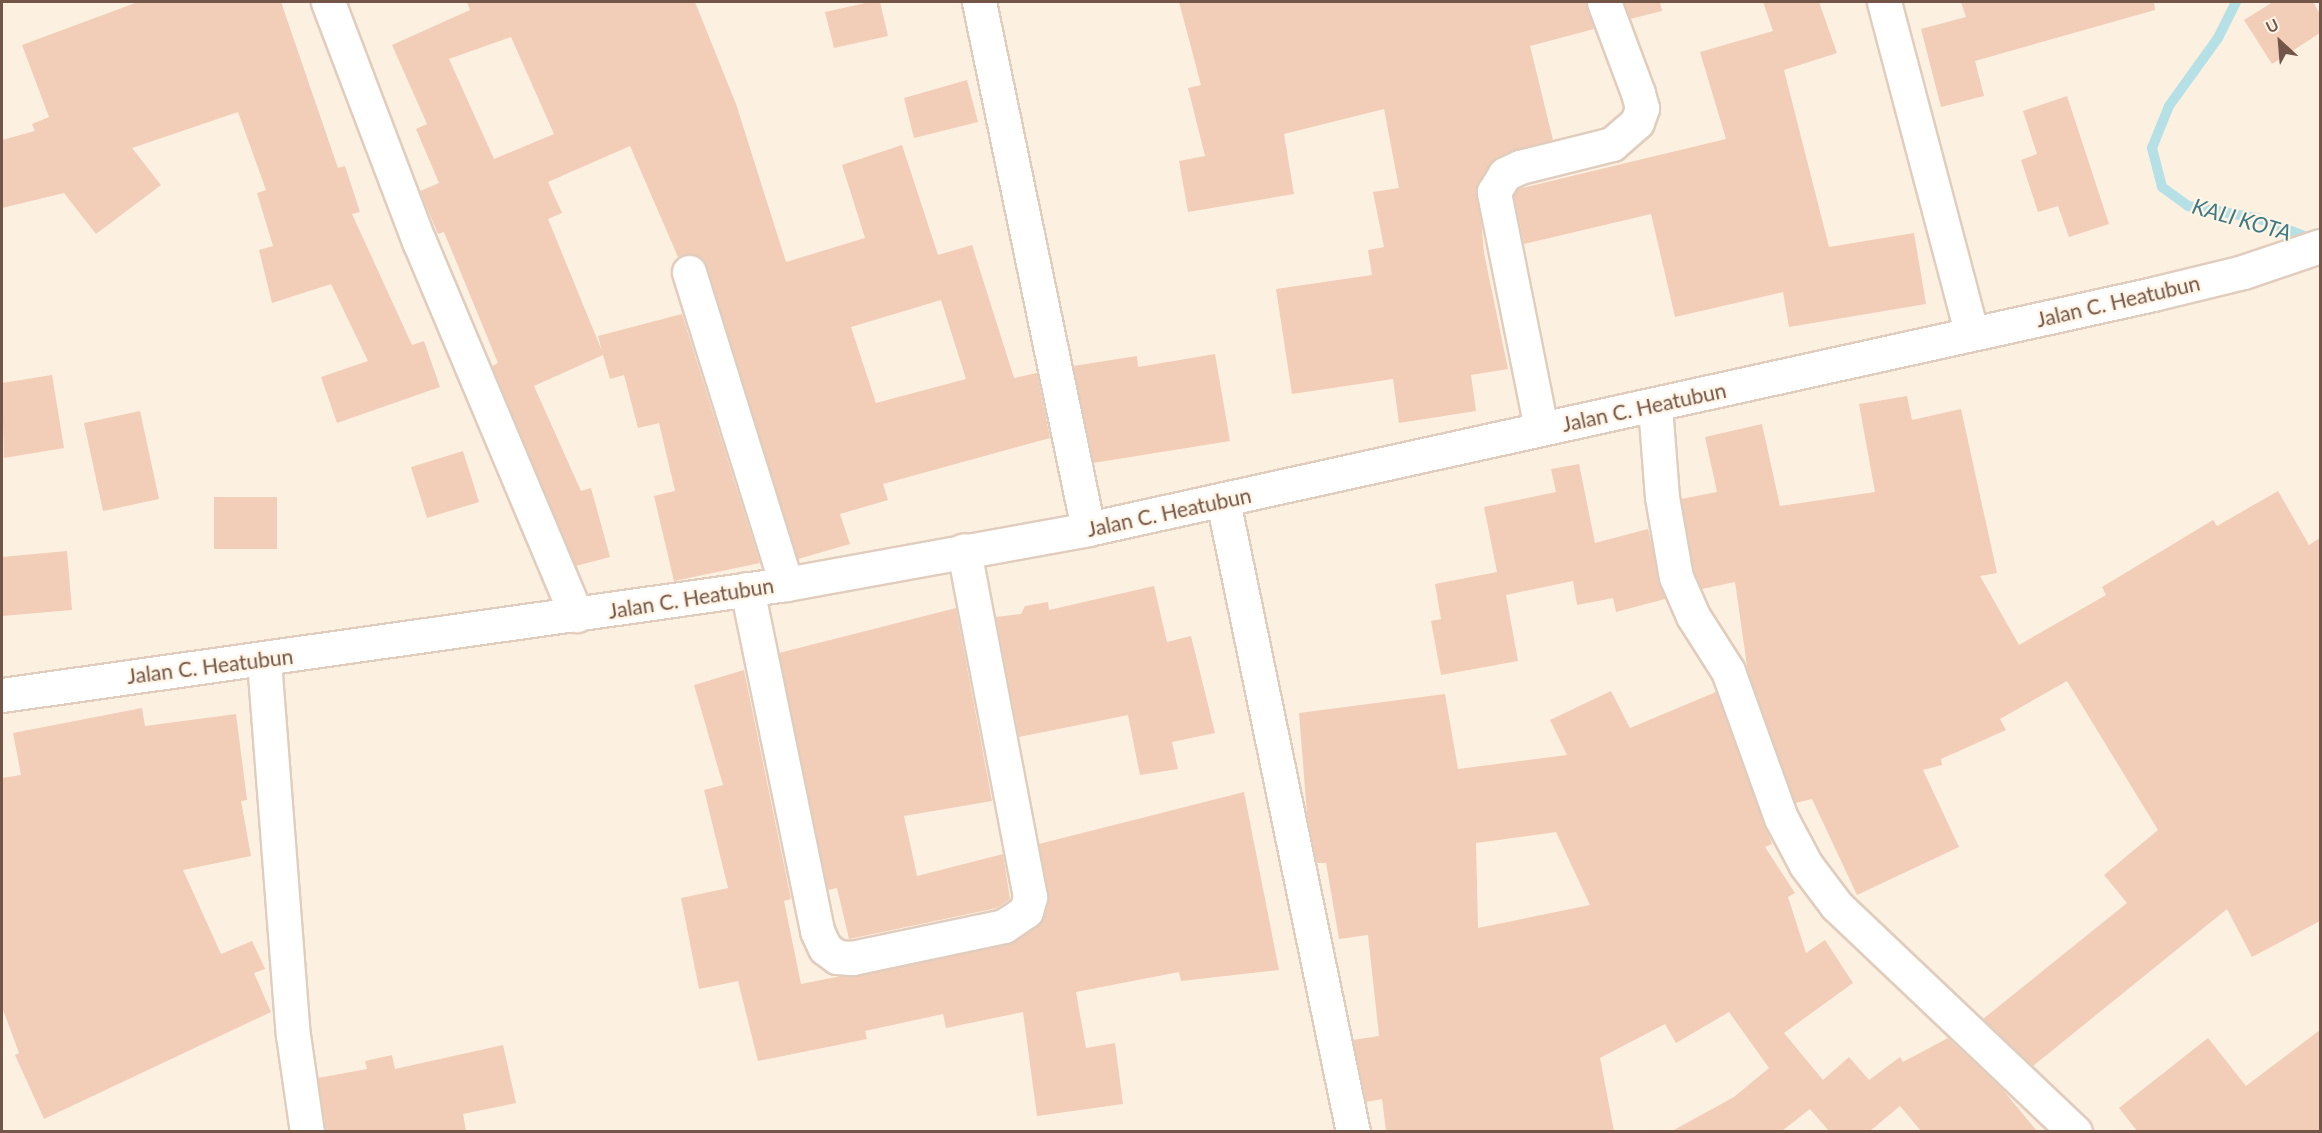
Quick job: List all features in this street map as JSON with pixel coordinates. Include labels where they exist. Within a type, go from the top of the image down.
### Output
[{"type":"street","points":[[328,2],[419,241],[576,615]]},
{"type":"street","points":[[979,2],[1088,529]]},
{"type":"street","points":[[1541,428],[1494,192],[1506,174],[1520,166],[1612,144],[1637,122],[1640,101],[1604,2]]},
{"type":"street","points":[[1884,2],[1972,334]]},
{"type":"street","name":"Jalan C. Heatubun","points":[[2,695],[264,661],[786,584],[1088,529],[1223,501],[1541,428],[1655,406],[2243,272],[2320,246]]},
{"type":"street","points":[[689,272],[786,584]]},
{"type":"street","points":[[1655,406],[1662,497],[1676,577],[1693,616],[1728,671],[1781,818],[1806,865],[1837,906],[2074,1131]]},
{"type":"street","points":[[1223,501],[1353,1131]]},
{"type":"street","points":[[747,589],[817,931],[825,948],[837,957],[852,958],[1004,926],[1026,911],[1030,897],[964,550]]},
{"type":"street","points":[[264,661],[293,1035],[307,1131]]},
{"type":"building","points":[[138,2],[281,2],[338,168],[345,166],[360,212],[352,214],[412,345],[424,341],[440,387],[337,423],[321,377],[368,361],[331,284],[272,303],[259,250],[273,246],[257,193],[266,190],[238,112],[132,148],[161,185],[96,234],[64,193],[2,208],[2,140],[35,131],[32,124],[49,117],[22,45]]},
{"type":"building","points":[[467,2],[695,2],[736,104],[786,262],[865,238],[842,165],[902,145],[938,255],[972,245],[1014,378],[1037,373],[1050,438],[883,484],[888,500],[840,514],[850,544],[798,559],[707,266],[694,254],[678,257],[630,146],[548,182],[562,213],[548,219],[602,351],[598,336],[682,314],[760,563],[674,581],[654,496],[675,491],[659,423],[638,428],[624,375],[610,379],[603,355],[534,386],[581,491],[591,488],[610,557],[576,566],[492,366],[498,363],[444,232],[438,234],[420,191],[439,183],[416,129],[427,124],[392,45],[470,10]],"holes":[[[511,37],[554,134],[494,159],[449,59]],[[941,300],[966,379],[876,403],[851,327]]]},
{"type":"building","points":[[880,2],[888,36],[834,48],[825,12]]},
{"type":"building","points":[[1179,2],[1586,2],[1594,29],[1530,46],[1553,140],[1497,157],[1478,183],[1484,253],[1508,369],[1471,375],[1476,411],[1399,423],[1393,379],[1292,394],[1276,289],[1372,275],[1368,250],[1384,247],[1373,192],[1399,188],[1384,109],[1284,134],[1294,194],[1188,212],[1179,161],[1205,156],[1188,88],[1201,85]]},
{"type":"building","points":[[1624,2],[1660,2],[1662,11],[1630,19]]},
{"type":"building","points":[[1763,2],[1819,2],[1837,53],[1784,70],[1829,247],[1914,233],[1926,304],[1789,327],[1783,292],[1675,317],[1651,214],[1524,244],[1514,196],[1518,189],[1726,139],[1700,52],[1773,31]]},
{"type":"building","points":[[1961,2],[2154,2],[2155,10],[1975,61],[1984,96],[1941,107],[1921,29],[1966,17]]},
{"type":"building","points":[[2273,2],[2313,2],[2320,14],[2320,33],[2272,64],[2244,20]]},
{"type":"building","points":[[967,80],[978,122],[914,138],[904,98]]},
{"type":"building","points":[[2067,96],[2109,224],[2069,237],[2058,206],[2038,212],[2021,160],[2037,154],[2023,111]]},
{"type":"building","points":[[1215,354],[1230,441],[1093,463],[1073,366],[1137,356],[1138,367]]},
{"type":"building","points":[[52,375],[64,448],[4,458],[2,383]]},
{"type":"building","points":[[1907,396],[1912,420],[1961,409],[1997,573],[1980,576],[2019,645],[2106,595],[2102,587],[2213,520],[2217,526],[2278,491],[2309,545],[2320,538],[2320,921],[2252,957],[2227,909],[2033,1066],[1983,1019],[2127,903],[2104,875],[2158,830],[2067,681],[2000,719],[2006,730],[1941,759],[1942,765],[1923,770],[1959,847],[1857,895],[1812,799],[1795,803],[1748,673],[1735,582],[1702,589],[1694,572],[1681,499],[1717,492],[1705,437],[1762,424],[1780,506],[1875,492],[1859,404]]},
{"type":"building","points":[[140,411],[159,499],[103,511],[84,423]]},
{"type":"building","points":[[463,451],[479,502],[427,518],[411,467]]},
{"type":"building","points":[[1579,464],[1595,543],[1648,529],[1665,599],[1616,612],[1613,598],[1577,605],[1573,581],[1506,595],[1518,661],[1441,675],[1431,621],[1441,619],[1435,584],[1497,572],[1484,507],[1556,492],[1551,469]]},
{"type":"building","points":[[214,497],[277,497],[277,549],[214,549]]},
{"type":"building","points":[[67,551],[72,610],[2,616],[2,557]]},
{"type":"building","points":[[1154,586],[1167,642],[1191,636],[1215,733],[1172,742],[1178,769],[1140,775],[1128,715],[1019,737],[996,617],[1021,614],[1025,606],[1048,602],[1049,610]]},
{"type":"building","points":[[956,608],[992,801],[904,816],[917,876],[1003,854],[1010,899],[997,908],[849,939],[837,888],[828,890],[779,653]]},
{"type":"building","points":[[744,670],[791,899],[784,901],[801,984],[1014,942],[1037,926],[1048,902],[1039,844],[1244,792],[1279,970],[1181,981],[1179,972],[1076,992],[1086,1048],[1115,1043],[1123,1104],[1037,1116],[1023,1012],[946,1028],[943,1014],[865,1031],[867,1039],[758,1061],[738,981],[699,989],[681,898],[728,888],[704,790],[723,785],[694,685]]},
{"type":"building","points":[[1611,691],[1630,728],[1716,692],[1772,844],[1765,847],[1795,893],[1788,897],[1806,953],[1825,940],[1853,983],[1784,1033],[1823,1080],[1849,1057],[1869,1080],[1900,1057],[1903,1062],[1948,1038],[2003,1090],[2037,1131],[1921,1131],[1900,1106],[1870,1131],[1829,1131],[1810,1109],[1782,1131],[1672,1131],[1734,1097],[1769,1068],[1729,1012],[1676,1043],[1665,1024],[1600,1058],[1614,1131],[1386,1131],[1382,1099],[1366,1102],[1353,1040],[1379,1036],[1368,935],[1339,939],[1326,863],[1317,863],[1307,814],[1299,713],[1445,694],[1458,769],[1567,755],[1550,720]],"holes":[[[1556,832],[1590,905],[1478,928],[1476,843]]]},
{"type":"building","points":[[142,708],[145,726],[236,714],[247,800],[241,801],[251,856],[183,870],[221,954],[252,941],[265,969],[254,973],[271,1012],[44,1119],[15,1055],[19,1053],[2,1007],[2,778],[21,775],[13,733]]},
{"type":"building","points":[[2320,1030],[2320,1131],[2137,1131],[2119,1108],[2208,1038],[2246,1086]]},
{"type":"building","points":[[503,1045],[516,1103],[463,1114],[466,1131],[326,1131],[318,1078],[367,1069],[365,1061],[392,1055],[395,1069]]},
{"type":"waterway","name":"KALI KOTA","points":[[2236,2],[2218,38],[2169,106],[2152,148],[2162,187],[2188,206],[2257,218],[2315,240]]}]
